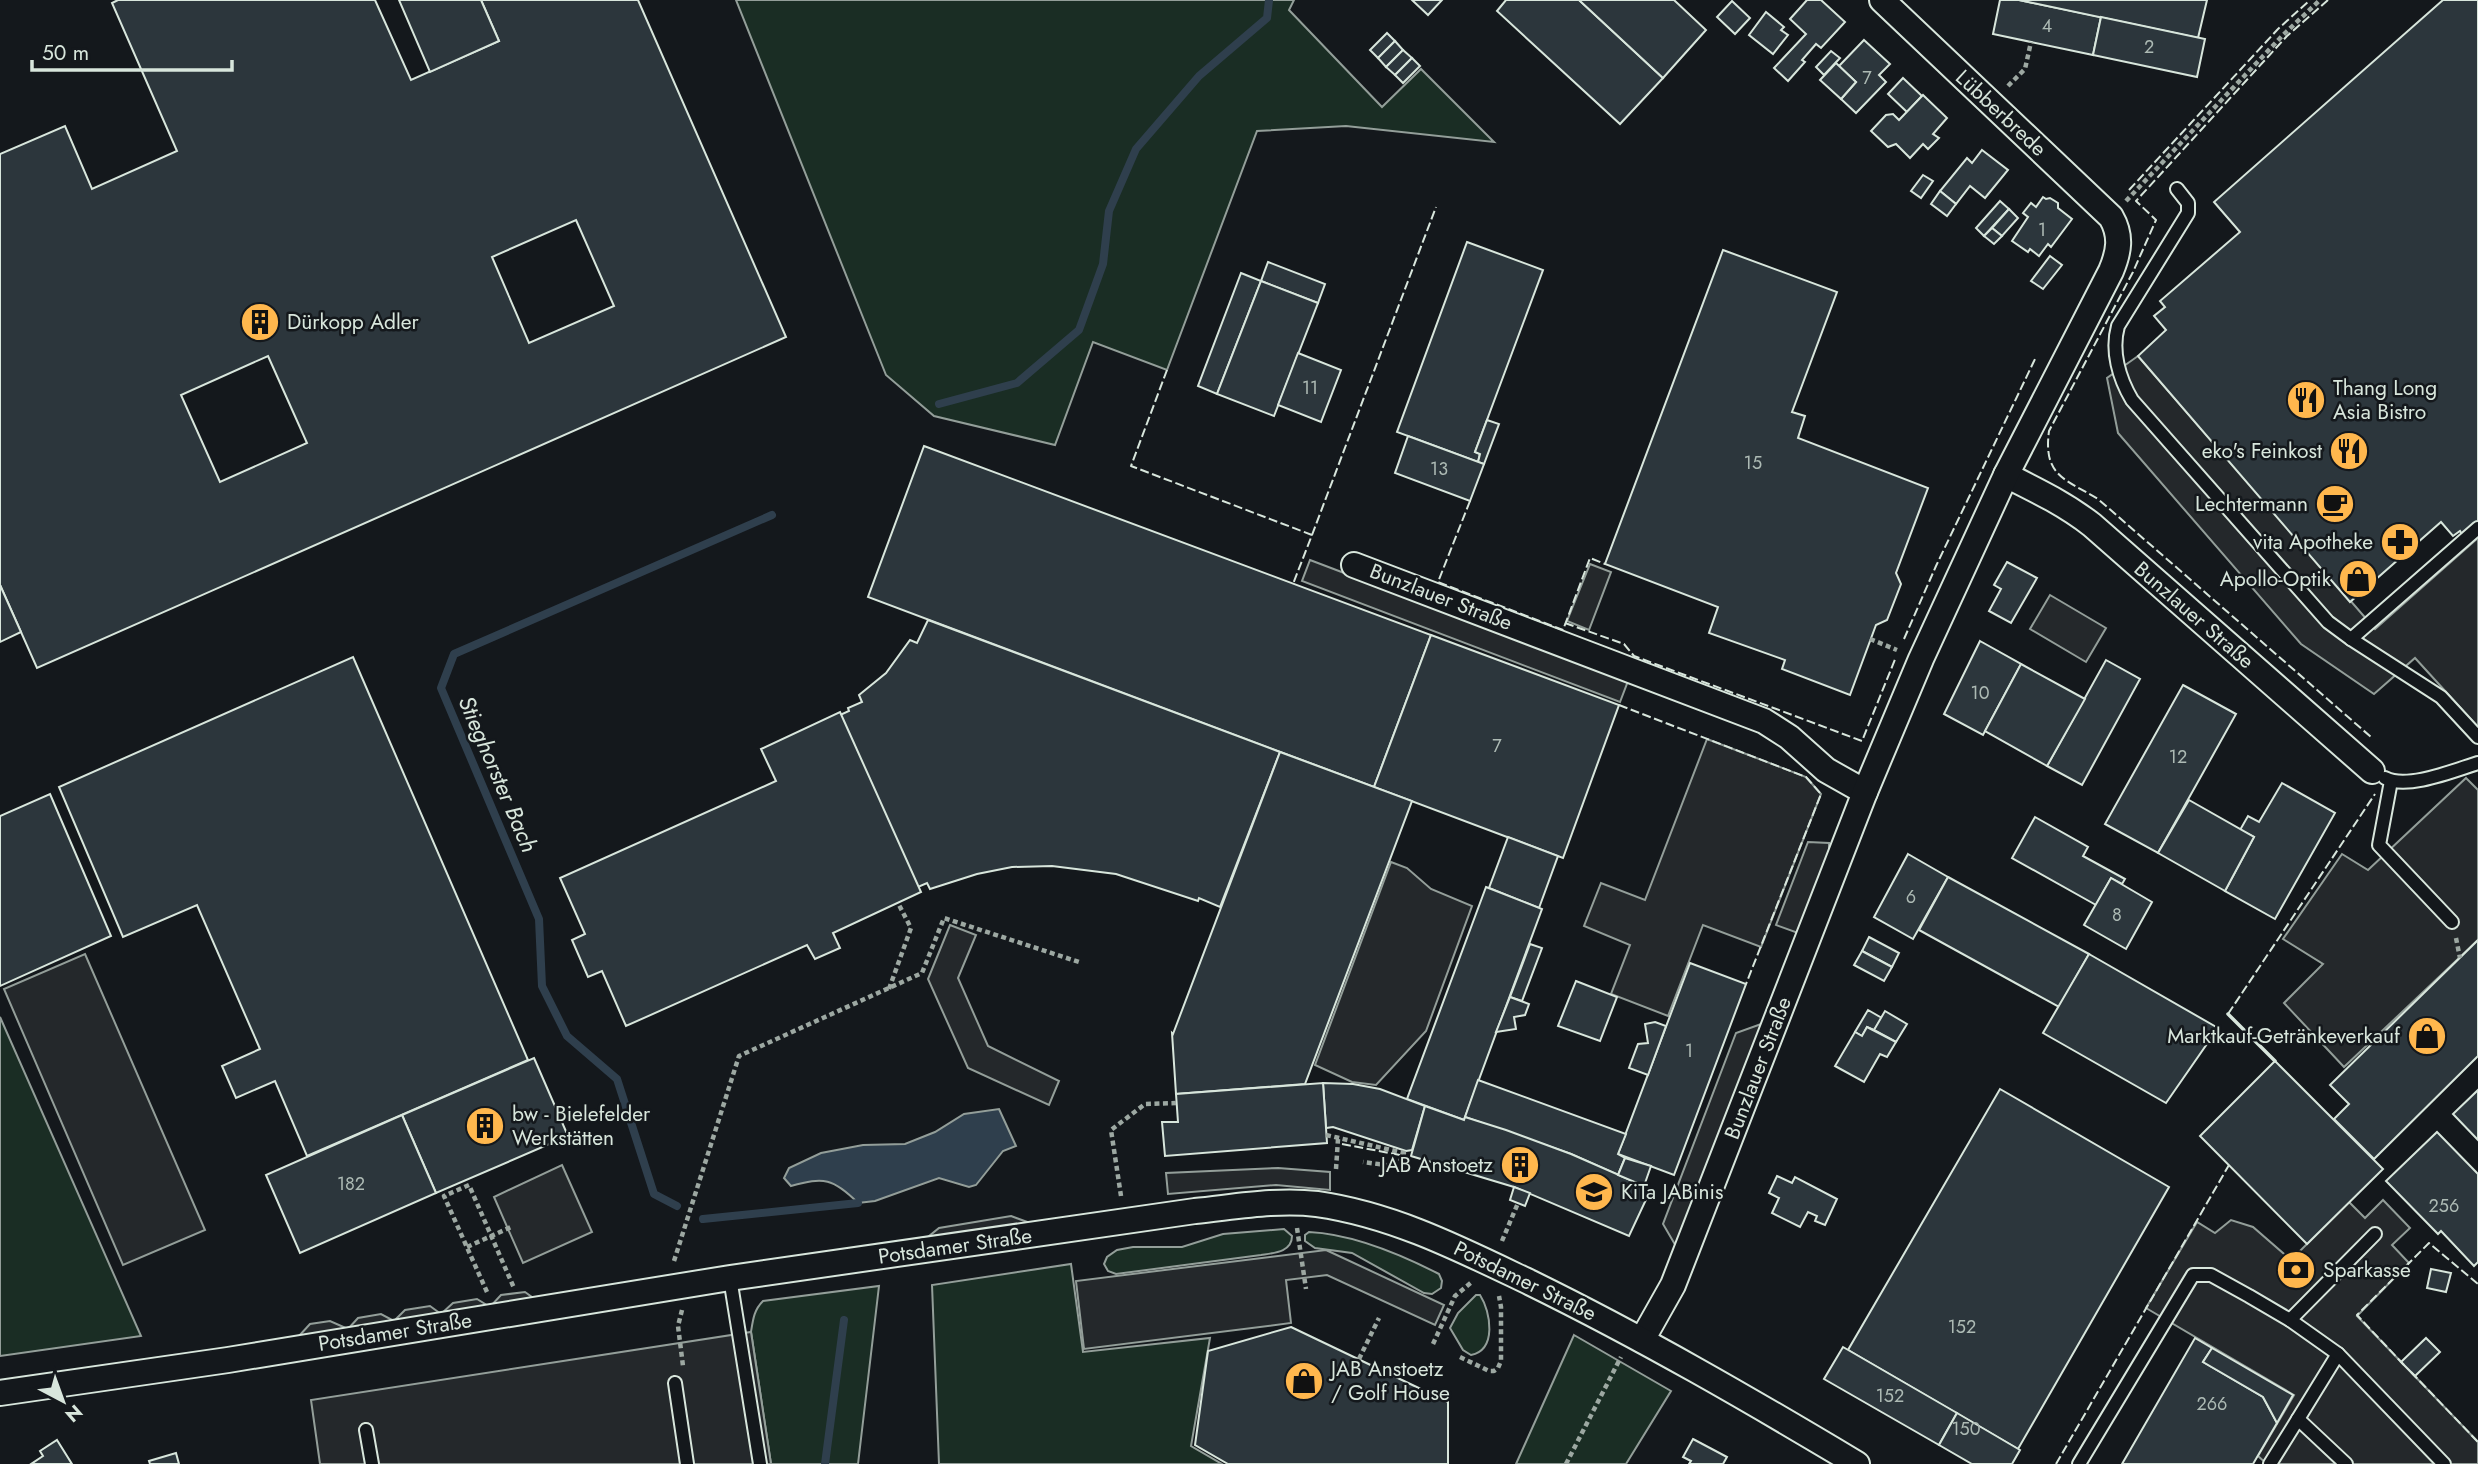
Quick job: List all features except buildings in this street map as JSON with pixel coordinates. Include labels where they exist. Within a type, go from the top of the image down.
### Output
[{"type":"street","name":"Lübberbrede","points":[[1882,0],[2114,223]]},
{"type":"street","name":"Bunzlauer Straße","points":[[1637,1337],[1673,1285],[1865,792],[1948,598],[2006,475],[2111,271],[2118,251],[2114,223]]},
{"type":"street","name":"Bunzlauer Straße","points":[[2006,475],[2064,505],[2092,526],[2382,776]]},
{"type":"street","name":"Bunzlauer Straße","points":[[1354,565],[1764,721],[1789,737],[1833,775],[1865,792]]},
{"type":"street","name":"Potsdamer Straße","points":[[0,1393],[228,1360],[730,1278],[1261,1203],[1295,1203],[1338,1208],[1387,1220],[1492,1264],[1637,1337],[1857,1464]]},
{"type":"lane","points":[[2177,189],[2188,203],[2188,214],[2118,326],[2115,337],[2121,380],[2132,400],[2329,622],[2441,697],[2478,737]]},
{"type":"lane","points":[[2351,639],[2478,528]]},
{"type":"lane","points":[[2452,922],[2379,845],[2382,776],[2416,781],[2478,763]]},
{"type":"lane","points":[[2290,1320],[2375,1234]]},
{"type":"lane","points":[[2079,1464],[2193,1275],[2211,1275],[2290,1320],[2338,1354],[2444,1464]]},
{"type":"lane","points":[[730,1278],[760,1464]]},
{"type":"lane","points":[[2270,1464],[2338,1354]]},
{"type":"lane","points":[[675,1383],[687,1464]]},
{"type":"lane","points":[[2298,1419],[2346,1464]]},
{"type":"lane","points":[[366,1430],[372,1464]]},
{"type":"path","points":[[2114,223],[2283,35],[2320,0]]},
{"type":"path","points":[[1991,104],[2025,68],[2031,42]]},
{"type":"path","points":[[889,989],[911,928],[898,903]]},
{"type":"path","points":[[674,1261],[739,1056],[922,974],[944,918],[1079,962]]},
{"type":"path","points":[[1121,1196],[1111,1130],[1145,1104],[1177,1103]]},
{"type":"path","points":[[1326,1135],[1404,1153],[1400,1161],[1393,1166],[1363,1162]]},
{"type":"path","points":[[1336,1169],[1338,1139]]},
{"type":"path","points":[[487,1292],[444,1196],[455,1188],[469,1185],[514,1288]]},
{"type":"path","points":[[1295,1203],[1306,1289]]},
{"type":"path","points":[[1433,1344],[1455,1296],[1492,1264],[1518,1203]]},
{"type":"path","points":[[467,1247],[511,1227]]},
{"type":"path","points":[[1460,1357],[1494,1371],[1501,1361],[1502,1307],[1492,1264]]},
{"type":"path","points":[[675,1383],[683,1365],[678,1326],[682,1308],[679,1286]]},
{"type":"path","points":[[1359,1359],[1379,1318]]},
{"type":"path","points":[[1566,1464],[1637,1337]]},
{"type":"green space","points":[[736,0],[1294,0],[1289,10],[1382,107],[1421,69],[1494,142],[1346,126],[1257,131],[1167,370],[1093,342],[1055,445],[934,416],[886,375]]},
{"type":"green space","points":[[0,1017],[141,1336],[0,1356]]},
{"type":"green space","points":[[1284,1229],[1292,1236],[1289,1245],[1286,1249],[1271,1253],[1116,1274],[1108,1271],[1104,1264],[1107,1257],[1117,1250],[1133,1247],[1182,1247],[1223,1234]]},
{"type":"green space","points":[[1309,1232],[1359,1241],[1392,1252],[1439,1274],[1441,1288],[1432,1294],[1424,1293],[1352,1253],[1315,1248],[1305,1241],[1305,1235]]},
{"type":"green space","points":[[1071,1264],[1083,1352],[1210,1338],[1191,1446],[1222,1464],[939,1464],[932,1285]]},
{"type":"green space","points":[[879,1286],[858,1464],[771,1464],[751,1332],[758,1308],[763,1301]]},
{"type":"green space","points":[[1476,1295],[1480,1295],[1484,1302],[1489,1330],[1485,1346],[1471,1355],[1463,1350],[1450,1328],[1458,1313]]},
{"type":"green space","points":[[1574,1335],[1671,1391],[1626,1464],[1516,1464]]},
{"type":"shaded area","points":[[2138,356],[2375,629],[2478,538],[2478,727],[2415,658],[2374,694],[2301,644],[2118,433],[2107,378]]},
{"type":"shaded area","points":[[1310,560],[1628,681],[1620,702],[1302,581]]},
{"type":"shaded area","points":[[1590,564],[1611,572],[1589,630],[1567,621]]},
{"type":"shaded area","points":[[2050,595],[2106,628],[2086,662],[2030,629]]},
{"type":"shaded area","points":[[1707,739],[1806,777],[1821,794],[1761,947],[1703,925],[1668,1016],[1611,994],[1630,945],[1584,926],[1601,883],[1645,900]]},
{"type":"shaded area","points":[[2466,778],[2478,790],[2478,940],[2344,1067],[2284,1003],[2323,964],[2283,939],[2342,854],[2368,870]]},
{"type":"shaded area","points":[[1808,842],[1829,843],[1829,852],[1798,933],[1776,925]]},
{"type":"shaded area","points":[[1391,862],[1407,868],[1431,889],[1472,906],[1426,1031],[1376,1085],[1352,1082],[1315,1065]]},
{"type":"shaded area","points":[[950,925],[976,935],[958,978],[988,1046],[1059,1081],[1049,1105],[968,1068],[928,979]]},
{"type":"shaded area","points":[[85,954],[205,1230],[123,1265],[4,989]]},
{"type":"shaded area","points":[[1764,1023],[1677,1248],[1663,1224],[1736,1033]]},
{"type":"shaded area","points":[[562,1165],[592,1232],[523,1263],[494,1197]]},
{"type":"shaded area","points":[[1278,1168],[1330,1172],[1330,1190],[1276,1185],[1168,1194],[1166,1173]]},
{"type":"shaded area","points":[[2383,1200],[2410,1228],[2392,1245],[2409,1263],[2357,1316],[2478,1442],[2478,1464],[2267,1464],[2258,1456],[2294,1395],[2146,1308],[2197,1222],[2215,1233],[2231,1220],[2253,1227],[2291,1260],[2349,1202],[2365,1218]]},
{"type":"shaded area","points":[[1011,1216],[1030,1223],[923,1241],[939,1228]]},
{"type":"shaded area","points":[[1326,1250],[1444,1305],[1435,1325],[1327,1275],[1286,1280],[1291,1323],[1084,1349],[1076,1281]]},
{"type":"shaded area","points":[[525,1292],[536,1300],[490,1307],[501,1295]]},
{"type":"shaded area","points":[[477,1299],[490,1307],[394,1321],[405,1310],[430,1306],[441,1314],[453,1303]]},
{"type":"shaded area","points":[[381,1314],[394,1321],[348,1329],[358,1318]]},
{"type":"shaded area","points":[[330,1321],[347,1329],[298,1337],[310,1324]]},
{"type":"shaded area","points":[[751,1332],[771,1464],[320,1464],[311,1400]]},
{"type":"water","points":[[999,1109],[1016,1146],[1003,1151],[976,1185],[969,1187],[939,1178],[875,1201],[858,1203],[835,1184],[812,1181],[791,1186],[784,1178],[789,1168],[821,1153],[863,1145],[905,1144],[935,1132],[964,1114]]},
{"type":"waterway","points":[[939,404],[1017,383],[1079,330],[1103,264],[1109,211],[1136,149],[1199,76],[1267,18],[1269,0]]},
{"type":"waterway","name":"Stieghorster Bach","points":[[677,1206],[654,1194],[617,1079],[567,1036],[542,986],[539,919],[441,688],[454,654],[772,515]]},
{"type":"waterway","name":"Stieghorster Bach","points":[[703,1219],[858,1203]]},
{"type":"waterway","name":"Stieghorster Bach","points":[[825,1464],[844,1320]]},
{"type":"fence","points":[[2129,190],[2278,29],[2310,0]]},
{"type":"fence","points":[[2328,0],[2287,36],[2136,201],[2156,220],[2133,272],[2049,431],[2048,446],[2053,467],[2066,481],[2098,499],[2371,737]]},
{"type":"fence","points":[[1312,535],[1436,207]]},
{"type":"fence","points":[[1904,639],[2036,357]]},
{"type":"fence","points":[[1167,370],[1131,466],[1312,535],[1293,584]]},
{"type":"fence","points":[[1470,501],[1438,582],[1563,630],[1590,558],[1605,564]]},
{"type":"fence","points":[[1565,623],[1624,644],[1634,656],[1862,741],[1896,657]]},
{"type":"fence","points":[[1619,705],[1806,777],[1821,794],[1746,984]]},
{"type":"fence","points":[[2228,1014],[2375,794]]},
{"type":"fence","points":[[1342,1144],[1400,1155]]},
{"type":"fence","points":[[2056,1464],[2229,1165]]},
{"type":"fence","points":[[2404,1365],[2357,1315],[2429,1243],[2478,1284]]},
{"type":"fence","points":[[2411,1372],[2478,1442]]},
{"type":"wall","points":[[2228,1014],[2275,1061]]},
{"type":"place","name":"Dürkopp Adler","points":[[260,322]]},
{"type":"place","name":"Thang Long Asia Bistro","points":[[2306,400]]},
{"type":"place","name":"eko's Feinkost","points":[[2349,451]]},
{"type":"place","name":"Lechtermann","points":[[2335,504]]},
{"type":"place","name":"vita Apotheke","points":[[2400,542]]},
{"type":"place","name":"Apollo-Optik","points":[[2358,579]]},
{"type":"place","name":"Marktkauf-Getränkeverkauf","points":[[2427,1036]]},
{"type":"place","name":"bw - Bielefelder Werkstätten","points":[[485,1126]]},
{"type":"place","name":"JAB Anstoetz","points":[[1520,1165]]},
{"type":"place","name":"KiTa JABinis","points":[[1594,1192]]},
{"type":"place","name":"Sparkasse","points":[[2296,1270]]},
{"type":"place","name":"JAB Anstoetz / Golf House","points":[[1304,1381]]}]
